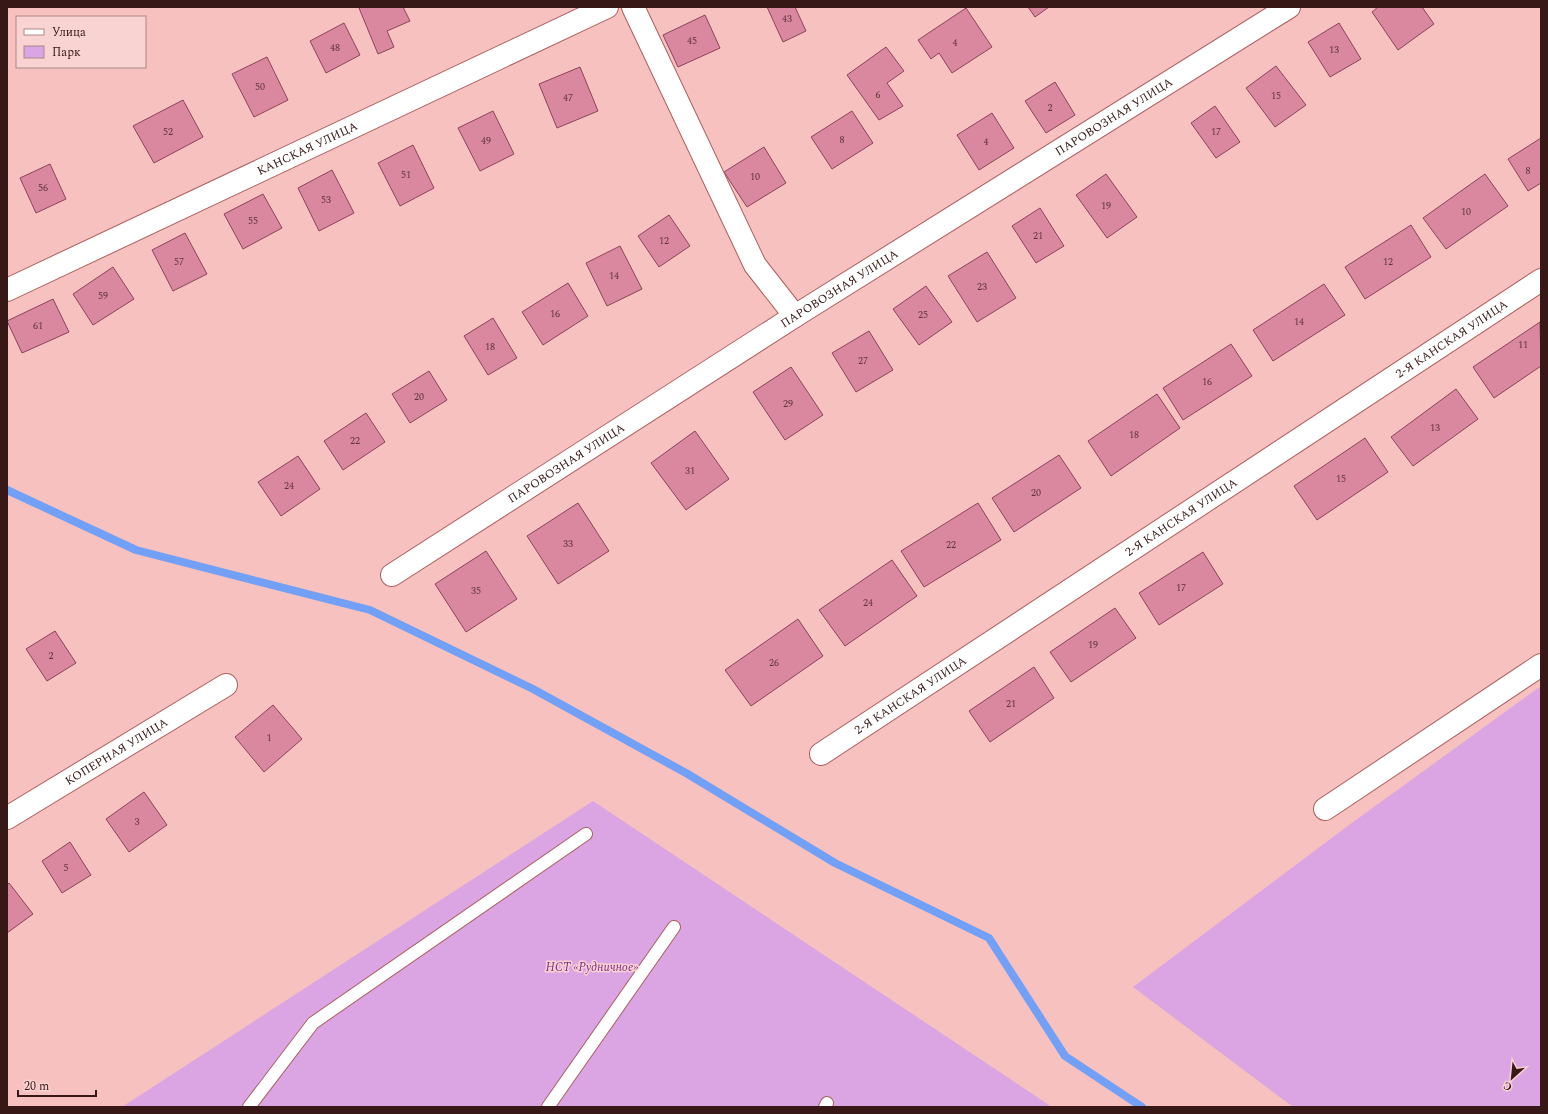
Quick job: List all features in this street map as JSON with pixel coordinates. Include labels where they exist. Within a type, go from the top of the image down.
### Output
[{"type":"street","name":"КАНСКАЯ УЛИЦА","points":[[7,290],[607,7]]},
{"type":"street","points":[[633,7],[755,265],[795,316]]},
{"type":"street","name":"ПАРОВОЗНАЯ УЛИЦА","points":[[392,575],[795,316],[1289,7]]},
{"type":"street","name":"2-Я КАНСКАЯ УЛИЦА","points":[[822,754],[1541,280]]},
{"type":"street","points":[[1325,809],[1541,665]]},
{"type":"street","name":"КОПЕРНАЯ УЛИЦА","points":[[7,818],[226,685]]},
{"type":"lane","points":[[249,1107],[313,1023],[586,834]]},
{"type":"lane","points":[[548,1107],[674,927]]},
{"type":"green space","points":[[1541,686],[1541,1107],[1293,1107],[1133,987],[1349,825]]},
{"type":"green space","name":"НСТ «Рудничное»","points":[[593,801],[1052,1107],[122,1107]]},
{"type":"building","points":[[403,7],[410,21],[387,31],[394,47],[378,54],[359,8]]},
{"type":"building","points":[[767,7],[795,7],[806,31],[783,42]]},
{"type":"building","points":[[1028,7],[1049,7],[1035,17]]},
{"type":"building","points":[[1378,7],[1422,7],[1434,24],[1398,50],[1372,12]]},
{"type":"building","points":[[966,8],[992,47],[952,73],[939,53],[931,59],[918,40]]},
{"type":"building","points":[[705,15],[720,48],[678,67],[663,35]]},
{"type":"building","points":[[344,23],[360,55],[326,73],[310,41]]},
{"type":"building","points":[[1339,23],[1361,59],[1330,77],[1308,42]]},
{"type":"building","points":[[886,47],[904,71],[887,83],[903,106],[879,120],[847,75]]},
{"type":"building","points":[[267,57],[288,100],[254,117],[232,74]]},
{"type":"building","points":[[1276,66],[1306,105],[1275,127],[1246,88]]},
{"type":"building","points":[[580,67],[598,111],[557,128],[539,84]]},
{"type":"building","points":[[1055,82],[1075,115],[1046,133],[1025,101]]},
{"type":"building","points":[[183,100],[203,137],[154,163],[133,126]]},
{"type":"building","points":[[1215,106],[1240,142],[1216,158],[1191,123]]},
{"type":"building","points":[[493,111],[514,154],[480,171],[458,128]]},
{"type":"building","points":[[852,111],[873,143],[832,169],[811,137]]},
{"type":"building","points":[[992,113],[1014,148],[979,170],[957,135]]},
{"type":"building","points":[[1541,138],[1541,183],[1528,191],[1508,159]]},
{"type":"building","points":[[413,145],[434,188],[400,206],[378,163]]},
{"type":"building","points":[[764,147],[786,183],[747,207],[724,172]]},
{"type":"building","points":[[50,164],[66,199],[36,213],[20,178]]},
{"type":"building","points":[[332,170],[354,213],[319,231],[298,188]]},
{"type":"building","points":[[1106,174],[1137,217],[1107,238],[1076,195]]},
{"type":"building","points":[[1485,174],[1508,206],[1446,249],[1423,218]]},
{"type":"building","points":[[263,194],[282,228],[243,249],[224,214]]},
{"type":"building","points":[[1040,208],[1064,246],[1036,263],[1012,226]]},
{"type":"building","points":[[669,215],[690,246],[659,267],[638,236]]},
{"type":"building","points":[[1411,225],[1431,257],[1365,299],[1345,267]]},
{"type":"building","points":[[185,233],[207,274],[173,291],[152,250]]},
{"type":"building","points":[[620,246],[642,289],[607,306],[586,263]]},
{"type":"building","points":[[987,252],[1016,298],[977,322],[948,276]]},
{"type":"building","points":[[113,267],[134,299],[93,325],[73,294]]},
{"type":"building","points":[[568,283],[588,316],[543,345],[522,312]]},
{"type":"building","points":[[1324,284],[1345,315],[1273,361],[1253,330]]},
{"type":"building","points":[[926,286],[952,322],[919,345],[893,309]]},
{"type":"building","points":[[53,299],[69,332],[22,353],[7,321]]},
{"type":"building","points":[[493,318],[517,358],[488,375],[464,336]]},
{"type":"building","points":[[1540,322],[1541,366],[1494,398],[1473,367]]},
{"type":"building","points":[[869,331],[893,370],[856,392],[832,353]]},
{"type":"building","points":[[1231,344],[1252,376],[1183,420],[1163,388]]},
{"type":"building","points":[[791,367],[823,415],[785,440],[753,392]]},
{"type":"building","points":[[429,371],[447,400],[410,423],[392,394]]},
{"type":"building","points":[[1456,389],[1478,419],[1413,466],[1391,437]]},
{"type":"building","points":[[1157,394],[1180,428],[1111,476],[1088,441]]},
{"type":"building","points":[[366,413],[385,442],[343,470],[324,441]]},
{"type":"building","points":[[695,431],[729,479],[686,510],[651,463]]},
{"type":"building","points":[[1365,438],[1388,472],[1317,520],[1294,486]]},
{"type":"building","points":[[1059,455],[1081,488],[1014,532],[992,498]]},
{"type":"building","points":[[298,456],[320,489],[281,516],[258,482]]},
{"type":"building","points":[[578,503],[609,551],[558,584],[527,536]]},
{"type":"building","points":[[978,503],[1001,540],[924,587],[901,551]]},
{"type":"building","points":[[486,551],[517,599],[466,632],[435,584]]},
{"type":"building","points":[[1203,552],[1223,584],[1159,625],[1139,593]]},
{"type":"building","points":[[892,560],[917,596],[845,646],[819,610]]},
{"type":"building","points":[[1115,608],[1136,638],[1071,682],[1050,652]]},
{"type":"building","points":[[798,619],[823,656],[751,706],[725,670]]},
{"type":"building","points":[[55,631],[76,663],[47,681],[26,649]]},
{"type":"building","points":[[1034,667],[1054,698],[990,742],[969,711]]},
{"type":"building","points":[[273,705],[302,739],[264,772],[235,737]]},
{"type":"building","points":[[144,792],[167,825],[129,852],[106,819]]},
{"type":"building","points":[[70,842],[91,875],[62,893],[42,861]]},
{"type":"building","points":[[9,883],[33,914],[7,933],[7,885]]},
{"type":"waterway","points":[[7,490],[136,550],[370,610],[533,689],[686,773],[835,863],[989,938],[1065,1056],[1142,1107]]}]
